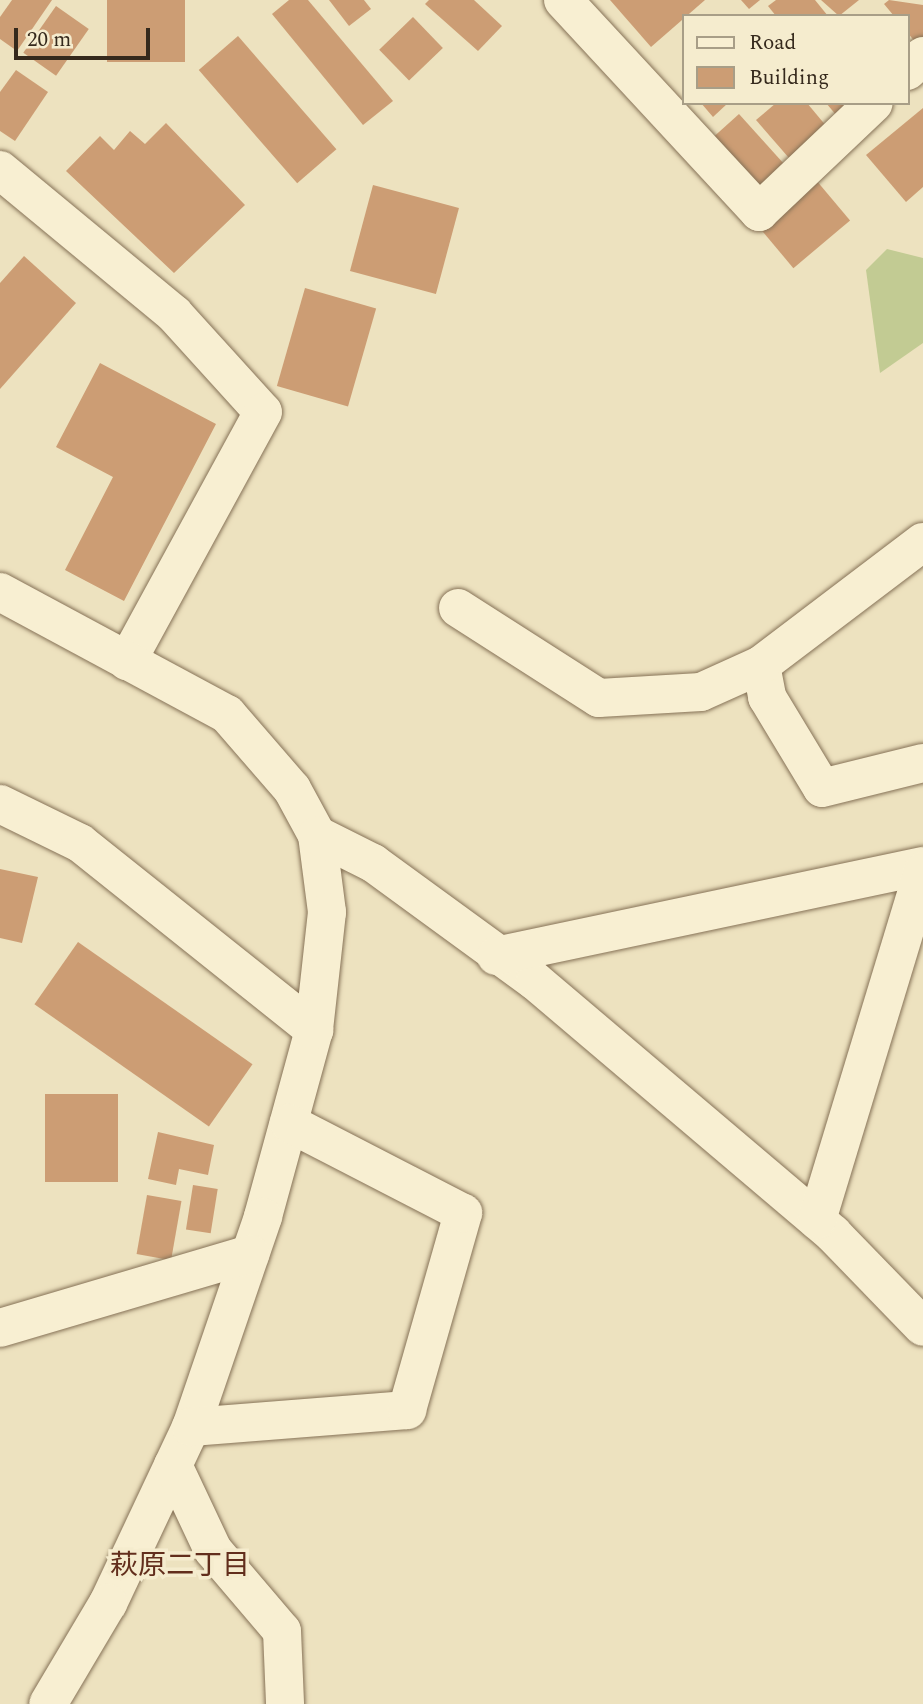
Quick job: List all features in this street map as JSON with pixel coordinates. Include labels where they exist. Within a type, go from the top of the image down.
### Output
[{"type":"street","points":[[563,0],[759,212],[872,105]]},
{"type":"street","points":[[909,69],[923,56]]},
{"type":"street","points":[[0,170],[174,314],[263,412],[127,661]]},
{"type":"street","points":[[458,608],[599,698],[701,692],[761,665],[923,542]]},
{"type":"street","points":[[0,592],[227,714],[292,789],[317,835],[327,912],[314,1030],[250,1254],[191,1427],[108,1603],[48,1704]]},
{"type":"street","points":[[761,665],[767,697],[822,788],[923,763]]},
{"type":"street","points":[[0,804],[80,843],[314,1030]]},
{"type":"street","points":[[317,835],[373,863],[496,956],[817,1220],[923,1327]]},
{"type":"street","points":[[496,956],[923,869],[817,1220]]},
{"type":"street","points":[[191,1427],[407,1410],[463,1213],[289,1123]]},
{"type":"street","points":[[0,1328],[250,1254]]},
{"type":"street","points":[[173,1465],[213,1550],[282,1632],[285,1704]]},
{"type":"green space","points":[[887,249],[923,258],[923,343],[880,373],[866,270]]},
{"type":"building","points":[[12,0],[52,0],[17,51],[0,39],[0,17]]},
{"type":"building","points":[[107,0],[185,0],[185,62],[107,62]]},
{"type":"building","points":[[289,0],[308,0],[393,101],[363,125],[272,14]]},
{"type":"building","points":[[329,0],[364,0],[371,9],[349,26]]},
{"type":"building","points":[[429,0],[474,0],[502,26],[478,51],[425,4]]},
{"type":"building","points":[[610,0],[705,0],[689,14],[682,14],[682,20],[651,47]]},
{"type":"building","points":[[741,0],[760,0],[749,9]]},
{"type":"building","points":[[776,0],[815,0],[826,14],[774,14],[768,6]]},
{"type":"building","points":[[821,0],[859,0],[842,14],[837,14]]},
{"type":"building","points":[[889,0],[923,5],[923,37],[916,43],[909,34],[909,14],[892,14],[884,4]]},
{"type":"building","points":[[56,6],[89,29],[56,76],[23,53]]},
{"type":"building","points":[[413,17],[443,48],[409,81],[379,50]]},
{"type":"building","points":[[238,36],[336,149],[297,183],[199,70]]},
{"type":"building","points":[[16,70],[48,92],[15,141],[0,131],[0,92]]},
{"type":"building","points":[[703,105],[726,105],[713,117]]},
{"type":"building","points":[[774,105],[809,105],[827,127],[789,158],[756,120]]},
{"type":"building","points":[[828,105],[849,105],[837,116]]},
{"type":"building","points":[[923,108],[923,187],[906,202],[866,155]]},
{"type":"building","points":[[739,114],[787,167],[757,194],[709,141]]},
{"type":"building","points":[[166,123],[245,205],[174,273],[66,171],[100,136],[114,150],[130,131],[145,144]]},
{"type":"building","points":[[816,180],[850,221],[793,268],[759,228]]},
{"type":"building","points":[[373,185],[459,208],[436,294],[350,271]]},
{"type":"building","points":[[24,256],[76,303],[0,389],[0,283]]},
{"type":"building","points":[[305,288],[376,308],[348,406],[277,386]]},
{"type":"building","points":[[100,363],[216,424],[124,601],[65,570],[113,477],[56,447]]},
{"type":"building","points":[[0,869],[38,877],[22,943],[0,938]]},
{"type":"building","points":[[78,942],[252,1064],[209,1126],[34,1004]]},
{"type":"building","points":[[45,1094],[118,1094],[118,1182],[45,1182]]},
{"type":"building","points":[[158,1132],[214,1145],[208,1175],[179,1169],[176,1185],[148,1179]]},
{"type":"building","points":[[193,1185],[218,1189],[211,1233],[186,1229]]},
{"type":"building","points":[[147,1195],[181,1201],[171,1260],[137,1254]]},
{"type":"district","name":"萩原二丁目","points":[[180,1566]]}]
